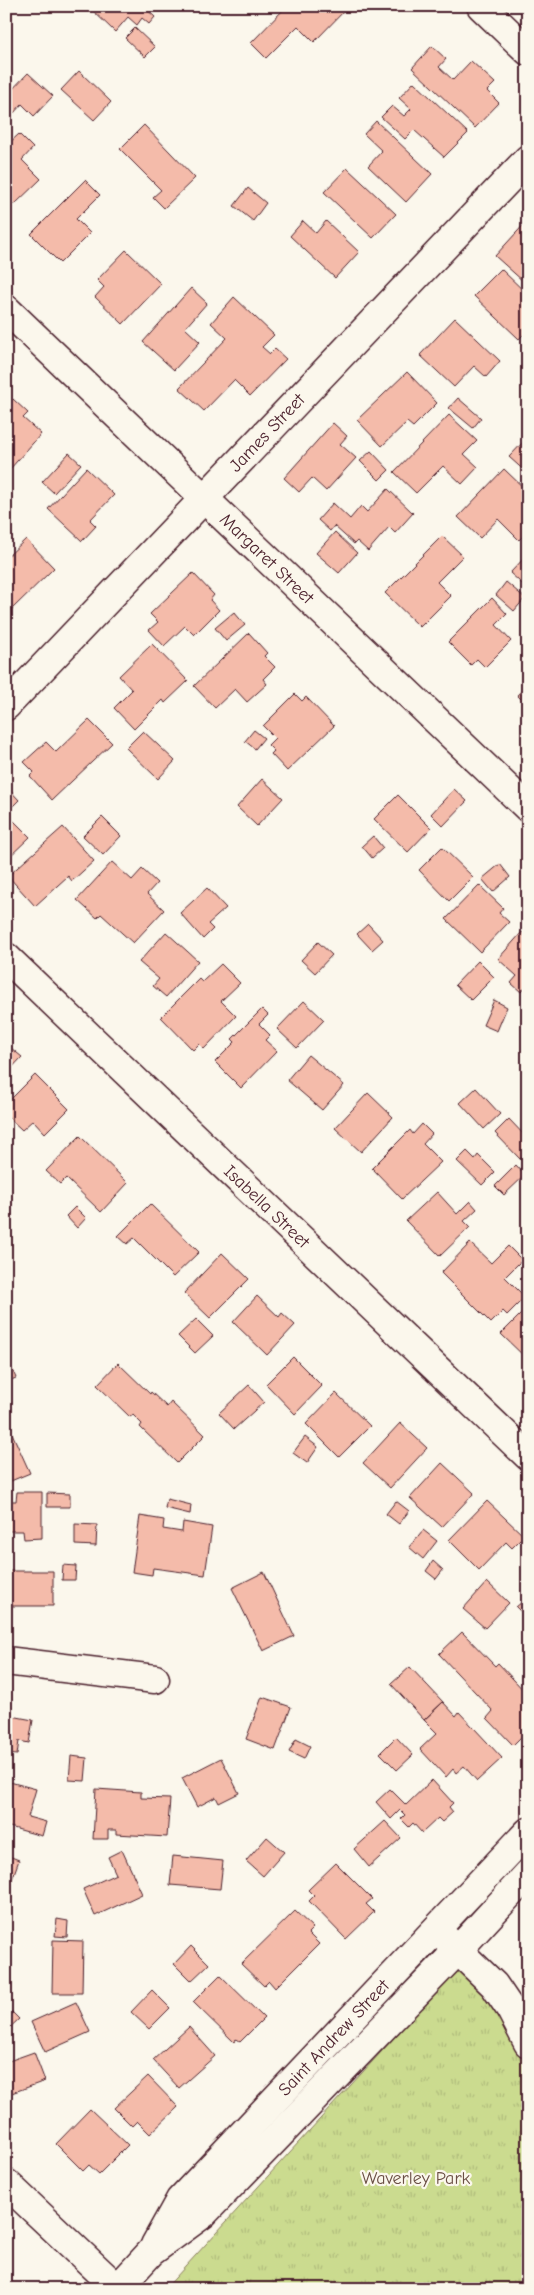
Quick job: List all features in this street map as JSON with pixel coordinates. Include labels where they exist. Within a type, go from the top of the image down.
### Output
[{"type":"street","points":[[481,6],[528,51]]},
{"type":"street","name":"James Street","points":[[6,706],[528,160]]},
{"type":"street","name":"Margaret Street","points":[[6,309],[528,808]]},
{"type":"street","name":"Isabella Street","points":[[6,957],[528,1456]]},
{"type":"street","points":[[6,1661],[155,1678]]},
{"type":"street","name":"Saint Andrew Street","points":[[151,2252],[180,2200],[528,1832]]},
{"type":"street","name":"Saint Andrew Street","points":[[117,2288],[151,2252],[203,2214],[458,1950],[528,1874]]},
{"type":"street","points":[[435,1929],[478,1968],[503,1997],[528,2043]]},
{"type":"street","points":[[6,2183],[117,2288]]},
{"type":"green space","name":"Waverley Park","points":[[475,1949],[528,2058],[528,2289],[165,2289]]},
{"type":"building","points":[[88,6],[143,6],[155,17],[149,24],[142,18],[137,25],[128,17],[115,32]]},
{"type":"building","points":[[287,6],[349,6],[314,42],[298,26],[266,58],[251,43]]},
{"type":"building","points":[[135,28],[155,47],[145,57],[125,38]]},
{"type":"building","points":[[432,46],[446,59],[439,67],[453,80],[471,61],[495,83],[487,91],[499,103],[475,128],[412,68]]},
{"type":"building","points":[[79,71],[111,102],[94,120],[61,90]]},
{"type":"building","points":[[28,73],[53,96],[34,116],[22,104],[12,115],[6,110],[6,96]]},
{"type":"building","points":[[414,82],[468,133],[444,157],[414,130],[405,139],[381,117],[392,106],[404,116],[411,109],[399,98]]},
{"type":"building","points":[[376,121],[432,174],[406,202],[368,166],[382,151],[364,134]]},
{"type":"building","points":[[144,125],[195,178],[164,208],[153,197],[161,190],[120,149]]},
{"type":"building","points":[[19,134],[33,148],[22,160],[41,179],[14,205],[6,197],[6,146]]},
{"type":"building","points":[[347,168],[396,214],[373,238],[324,192]]},
{"type":"building","points":[[85,180],[100,195],[76,219],[90,233],[60,263],[31,234]]},
{"type":"building","points":[[248,188],[266,203],[253,221],[234,206]]},
{"type":"building","points":[[528,220],[528,278],[524,282],[495,256]]},
{"type":"building","points":[[303,221],[316,233],[326,221],[359,252],[335,278],[290,236]]},
{"type":"building","points":[[126,250],[161,284],[123,324],[95,297],[104,287],[97,280]]},
{"type":"building","points":[[501,269],[528,295],[528,330],[519,339],[474,296]]},
{"type":"building","points":[[191,288],[207,303],[185,328],[200,342],[174,370],[143,342]]},
{"type":"building","points":[[234,297],[274,335],[262,347],[270,354],[275,349],[286,359],[250,396],[234,380],[204,411],[179,388],[227,338],[211,323]]},
{"type":"building","points":[[455,318],[500,361],[486,377],[474,366],[454,387],[420,355]]},
{"type":"building","points":[[407,372],[437,403],[413,427],[407,422],[382,446],[357,420]]},
{"type":"building","points":[[458,398],[481,418],[473,428],[449,408]]},
{"type":"building","points":[[13,399],[28,413],[23,418],[41,434],[10,469],[6,466],[6,407]]},
{"type":"building","points":[[449,415],[477,441],[464,454],[478,467],[462,484],[443,466],[416,493],[394,472]]},
{"type":"building","points":[[333,423],[347,436],[340,444],[356,458],[326,491],[312,478],[299,492],[284,478]]},
{"type":"building","points":[[528,437],[528,474],[509,457]]},
{"type":"building","points":[[371,451],[389,470],[379,480],[360,461]]},
{"type":"building","points":[[69,453],[81,464],[54,493],[42,482]]},
{"type":"building","points":[[86,468],[114,495],[90,520],[96,526],[82,541],[48,509]]},
{"type":"building","points":[[504,469],[528,492],[528,531],[519,540],[498,519],[480,538],[458,517]]},
{"type":"building","points":[[388,489],[413,513],[395,533],[389,527],[368,551],[357,541],[354,544],[334,526],[330,531],[318,520],[333,503],[350,519],[361,506],[367,512]]},
{"type":"building","points":[[335,532],[357,553],[339,573],[316,553]]},
{"type":"building","points":[[442,536],[463,556],[437,582],[451,596],[420,627],[385,593]]},
{"type":"building","points":[[26,539],[54,568],[12,609],[6,603],[6,558]]},
{"type":"building","points":[[528,554],[528,589],[510,573]]},
{"type":"building","points":[[193,573],[214,595],[210,600],[219,610],[194,635],[185,626],[164,646],[149,630],[158,622],[150,614]]},
{"type":"building","points":[[506,582],[525,598],[514,611],[496,595]]},
{"type":"building","points":[[492,598],[507,614],[496,625],[511,641],[485,667],[477,659],[471,665],[448,642]]},
{"type":"building","points":[[234,612],[245,625],[226,641],[215,628]]},
{"type":"building","points":[[249,633],[267,653],[264,656],[275,667],[263,679],[267,684],[247,702],[235,689],[215,708],[194,686]]},
{"type":"building","points":[[152,644],[188,681],[165,703],[163,700],[134,729],[114,708],[132,690],[119,676]]},
{"type":"building","points":[[528,685],[528,706],[517,695]]},
{"type":"building","points":[[295,694],[302,701],[306,697],[334,726],[287,771],[271,754],[274,751],[268,745],[275,738],[263,726]]},
{"type":"building","points":[[89,720],[112,743],[52,800],[30,776],[34,772],[24,762],[46,742],[56,752]]},
{"type":"building","points":[[254,730],[264,738],[255,749],[245,741]]},
{"type":"building","points":[[143,731],[175,761],[158,779],[126,748]]},
{"type":"building","points":[[262,779],[283,798],[257,826],[237,807]]},
{"type":"building","points":[[6,786],[19,800],[6,813]]},
{"type":"building","points":[[454,789],[467,801],[443,826],[431,814]]},
{"type":"building","points":[[398,795],[431,828],[408,852],[374,819]]},
{"type":"building","points":[[6,813],[30,837],[6,860]]},
{"type":"building","points":[[102,817],[121,836],[103,855],[83,836]]},
{"type":"building","points":[[63,827],[94,861],[72,881],[68,876],[35,906],[8,876]]},
{"type":"building","points":[[373,836],[383,848],[372,858],[362,846]]},
{"type":"building","points":[[442,847],[473,877],[449,901],[419,870]]},
{"type":"building","points":[[112,862],[132,880],[142,869],[157,883],[147,894],[164,910],[133,943],[101,914],[97,918],[77,900]]},
{"type":"building","points":[[500,864],[510,877],[493,892],[482,879]]},
{"type":"building","points":[[479,885],[503,908],[499,913],[509,922],[480,952],[446,919]]},
{"type":"building","points":[[207,888],[226,908],[208,924],[213,929],[203,939],[180,913]]},
{"type":"building","points":[[368,924],[383,940],[372,950],[357,934]]},
{"type":"building","points":[[166,932],[198,961],[166,997],[153,986],[159,979],[139,962]]},
{"type":"building","points":[[522,932],[528,937],[528,985],[521,992],[511,983],[517,976],[498,959]]},
{"type":"building","points":[[318,942],[332,955],[315,973],[301,960]]},
{"type":"building","points":[[478,961],[494,977],[471,1000],[455,985]]},
{"type":"building","points":[[221,964],[240,983],[221,1001],[236,1016],[204,1049],[199,1044],[193,1050],[161,1017],[199,979],[202,982]]},
{"type":"building","points":[[494,1000],[507,1007],[497,1031],[483,1025]]},
{"type":"building","points":[[304,1001],[324,1020],[297,1048],[277,1029]]},
{"type":"building","points":[[262,1009],[268,1015],[259,1024],[270,1035],[265,1040],[277,1051],[241,1088],[215,1062],[235,1042],[232,1039]]},
{"type":"building","points":[[6,1044],[22,1057],[6,1074]]},
{"type":"building","points":[[308,1055],[344,1085],[322,1110],[287,1080]]},
{"type":"building","points":[[35,1075],[69,1109],[45,1133],[33,1120],[22,1130],[6,1115],[6,1104]]},
{"type":"building","points":[[476,1088],[500,1114],[484,1129],[460,1103]]},
{"type":"building","points":[[368,1093],[393,1117],[361,1152],[335,1128]]},
{"type":"building","points":[[509,1119],[528,1139],[528,1151],[520,1159],[495,1133]]},
{"type":"building","points":[[422,1124],[432,1134],[423,1144],[441,1162],[402,1199],[372,1168],[410,1130],[413,1134]]},
{"type":"building","points":[[80,1136],[128,1183],[101,1212],[66,1178],[60,1184],[46,1171]]},
{"type":"building","points":[[467,1151],[475,1159],[478,1155],[495,1172],[482,1185],[457,1161]]},
{"type":"building","points":[[516,1165],[525,1175],[504,1195],[495,1186]]},
{"type":"building","points":[[437,1192],[457,1214],[470,1201],[477,1209],[464,1221],[470,1227],[440,1256],[406,1221]]},
{"type":"building","points":[[150,1204],[199,1252],[173,1277],[134,1238],[127,1244],[118,1236]]},
{"type":"building","points":[[75,1207],[86,1218],[77,1228],[66,1216]]},
{"type":"building","points":[[470,1243],[491,1263],[508,1246],[522,1260],[505,1277],[525,1297],[507,1315],[503,1311],[491,1323],[441,1273]]},
{"type":"building","points":[[222,1253],[249,1279],[210,1318],[184,1293]]},
{"type":"building","points":[[257,1296],[279,1317],[282,1313],[295,1325],[267,1355],[233,1322]]},
{"type":"building","points":[[528,1307],[528,1360],[501,1334]]},
{"type":"building","points":[[196,1319],[213,1336],[195,1353],[178,1336]]},
{"type":"building","points":[[293,1357],[322,1386],[295,1414],[266,1384]]},
{"type":"building","points":[[9,1363],[16,1378],[6,1382],[6,1364]]},
{"type":"building","points":[[118,1363],[150,1394],[151,1392],[167,1407],[171,1402],[205,1435],[177,1463],[140,1427],[142,1424],[133,1415],[130,1417],[97,1385]]},
{"type":"building","points":[[249,1385],[264,1402],[234,1429],[219,1413]]},
{"type":"building","points":[[336,1393],[370,1426],[339,1457],[306,1424]]},
{"type":"building","points":[[6,1420],[30,1473],[6,1483]]},
{"type":"building","points":[[400,1423],[427,1448],[390,1488],[363,1463]]},
{"type":"building","points":[[305,1437],[318,1447],[307,1463],[293,1453]]},
{"type":"building","points":[[442,1463],[474,1493],[442,1527],[410,1498]]},
{"type":"building","points":[[17,1492],[42,1492],[42,1538],[24,1539],[23,1531],[6,1531],[6,1501],[16,1501]]},
{"type":"building","points":[[47,1493],[70,1494],[70,1507],[47,1507]]},
{"type":"building","points":[[167,1499],[191,1505],[190,1514],[165,1508]]},
{"type":"building","points":[[396,1501],[409,1511],[399,1524],[386,1514]]},
{"type":"building","points":[[487,1501],[524,1536],[512,1548],[506,1542],[479,1570],[449,1540]]},
{"type":"building","points":[[140,1516],[164,1520],[163,1529],[182,1532],[183,1522],[212,1527],[205,1575],[153,1568],[152,1575],[132,1572]]},
{"type":"building","points":[[75,1524],[97,1525],[96,1546],[75,1545]]},
{"type":"building","points":[[423,1530],[437,1541],[423,1559],[409,1547]]},
{"type":"building","points":[[433,1561],[443,1570],[436,1579],[426,1571]]},
{"type":"building","points":[[63,1565],[76,1566],[75,1580],[62,1580]]},
{"type":"building","points":[[6,1571],[53,1571],[53,1606],[6,1606]]},
{"type":"building","points":[[264,1572],[294,1636],[263,1651],[232,1588]]},
{"type":"building","points":[[487,1582],[509,1603],[485,1628],[463,1609]]},
{"type":"building","points":[[528,1597],[528,1619],[516,1607]]},
{"type":"building","points":[[462,1632],[495,1666],[498,1663],[528,1695],[528,1730],[513,1745],[487,1718],[493,1711],[439,1654]]},
{"type":"building","points":[[410,1667],[443,1702],[424,1720],[391,1684]]},
{"type":"building","points":[[262,1697],[291,1707],[275,1750],[246,1739]]},
{"type":"building","points":[[443,1702],[456,1716],[459,1712],[502,1758],[477,1781],[464,1766],[456,1773],[453,1769],[446,1777],[420,1749],[437,1733],[424,1720]]},
{"type":"building","points":[[6,1715],[33,1720],[29,1743],[19,1741],[17,1755],[6,1754]]},
{"type":"building","points":[[396,1737],[413,1755],[397,1770],[380,1753]]},
{"type":"building","points":[[296,1739],[310,1746],[304,1759],[289,1752]]},
{"type":"building","points":[[71,1756],[87,1758],[85,1781],[69,1780]]},
{"type":"building","points":[[221,1758],[239,1793],[219,1803],[216,1797],[197,1807],[182,1778]]},
{"type":"building","points":[[432,1780],[453,1803],[449,1807],[453,1812],[442,1822],[438,1818],[422,1833],[413,1823],[409,1827],[401,1819],[405,1815],[400,1810],[391,1819],[376,1802],[390,1789],[406,1805]]},
{"type":"building","points":[[6,1781],[36,1789],[28,1817],[46,1822],[42,1836],[6,1826]]},
{"type":"building","points":[[96,1789],[141,1792],[141,1798],[170,1799],[167,1837],[116,1834],[116,1830],[108,1830],[108,1839],[93,1839]]},
{"type":"building","points":[[385,1821],[401,1838],[369,1867],[354,1849]]},
{"type":"building","points":[[267,1837],[284,1852],[263,1876],[246,1861]]},
{"type":"building","points":[[122,1850],[142,1894],[95,1916],[83,1889],[116,1874],[108,1857]]},
{"type":"building","points":[[6,1855],[19,1860],[6,1896]]},
{"type":"building","points":[[173,1856],[223,1861],[220,1889],[170,1885]]},
{"type":"building","points":[[336,1863],[372,1899],[366,1904],[374,1912],[346,1939],[309,1901],[314,1896],[308,1890]]},
{"type":"building","points":[[295,1911],[313,1928],[308,1933],[319,1944],[275,1988],[269,1981],[264,1986],[241,1964]]},
{"type":"building","points":[[57,1919],[68,1921],[67,1937],[55,1936]]},
{"type":"building","points":[[53,1940],[83,1941],[82,1993],[52,1993]]},
{"type":"building","points":[[191,1946],[209,1964],[191,1981],[174,1964]]},
{"type":"building","points":[[220,1975],[264,2018],[240,2042],[236,2039],[234,2042],[193,2002]]},
{"type":"building","points":[[152,1990],[170,2008],[149,2029],[131,2012]]},
{"type":"building","points":[[76,2002],[90,2032],[45,2052],[31,2022]]},
{"type":"building","points":[[6,2006],[19,2019],[6,2031]]},
{"type":"building","points":[[189,2027],[215,2056],[179,2088],[153,2060]]},
{"type":"building","points":[[34,2052],[45,2081],[6,2095],[6,2062]]},
{"type":"building","points":[[148,2076],[178,2107],[150,2134],[137,2121],[132,2126],[114,2108]]},
{"type":"building","points":[[90,2109],[128,2145],[99,2174],[89,2165],[83,2171],[56,2144]]}]
